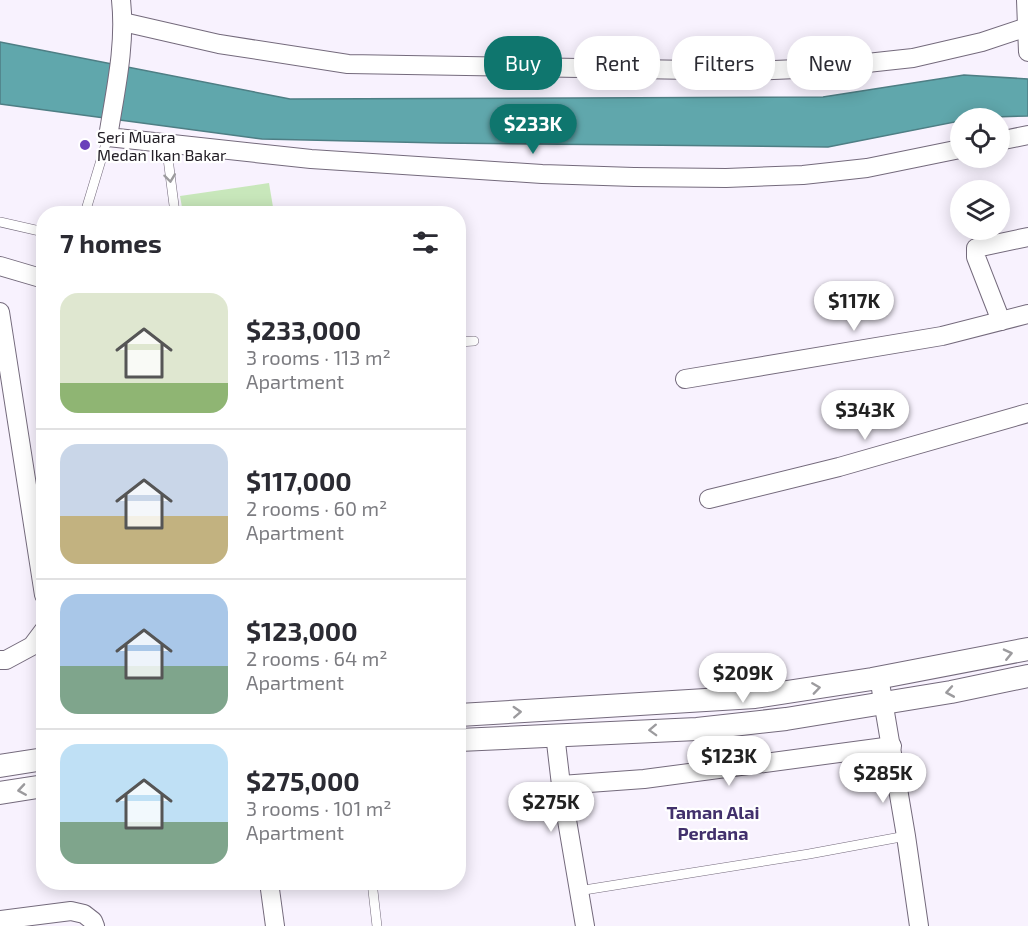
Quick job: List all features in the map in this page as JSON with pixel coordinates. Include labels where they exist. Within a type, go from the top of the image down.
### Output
[{"type":"street","points":[[121,0],[123,22],[120,60],[109,130],[166,143],[311,159],[542,174],[726,178],[803,175],[867,168],[950,151]]},
{"type":"street","points":[[1026,0],[1028,52]]},
{"type":"street","points":[[123,22],[219,44],[348,64],[750,71],[832,67],[913,58],[976,43],[1027,27]]},
{"type":"street","points":[[1010,139],[1028,135]]},
{"type":"street","points":[[1001,321],[976,256],[976,248],[1028,237]]},
{"type":"street","points":[[0,266],[36,277]]},
{"type":"street","points":[[0,312],[36,544]]},
{"type":"street","points":[[685,379],[942,336],[1028,314]]},
{"type":"street","points":[[710,499],[839,467],[1028,413]]},
{"type":"street","points":[[0,660],[6,660],[32,646],[36,641]]},
{"type":"street","points":[[466,715],[755,697],[879,678],[1028,649]]},
{"type":"street","points":[[466,740],[697,729],[786,719],[1028,676]]},
{"type":"street","points":[[879,678],[892,746],[919,926]]},
{"type":"street","points":[[555,734],[561,785],[585,926]]},
{"type":"street","points":[[561,785],[644,779],[892,746]]},
{"type":"street","points":[[0,766],[36,760]]},
{"type":"street","points":[[0,793],[36,787]]},
{"type":"street","points":[[270,890],[275,926]]},
{"type":"street","points":[[0,920],[71,911],[84,914],[93,921],[95,926]]},
{"type":"lane","points":[[87,206],[109,130]]},
{"type":"lane","points":[[166,143],[174,206]]},
{"type":"lane","points":[[0,222],[36,230]]},
{"type":"lane","points":[[466,342],[474,341]]},
{"type":"lane","points":[[578,891],[906,836]]},
{"type":"lane","points":[[373,890],[377,926]]},
{"type":"green space","points":[[269,183],[273,206],[182,206],[180,196]]},
{"type":"water","points":[[0,42],[290,99],[823,97],[964,75],[1028,79],[1028,116],[1010,117],[1010,108],[950,108],[950,123],[828,147],[262,139],[0,104]]},
{"type":"place","name":"Seri Muara Medan Ikan Bakar","points":[[85,145]]},
{"type":"district","name":"Taman Alai Perdana","points":[[713,822]]}]
